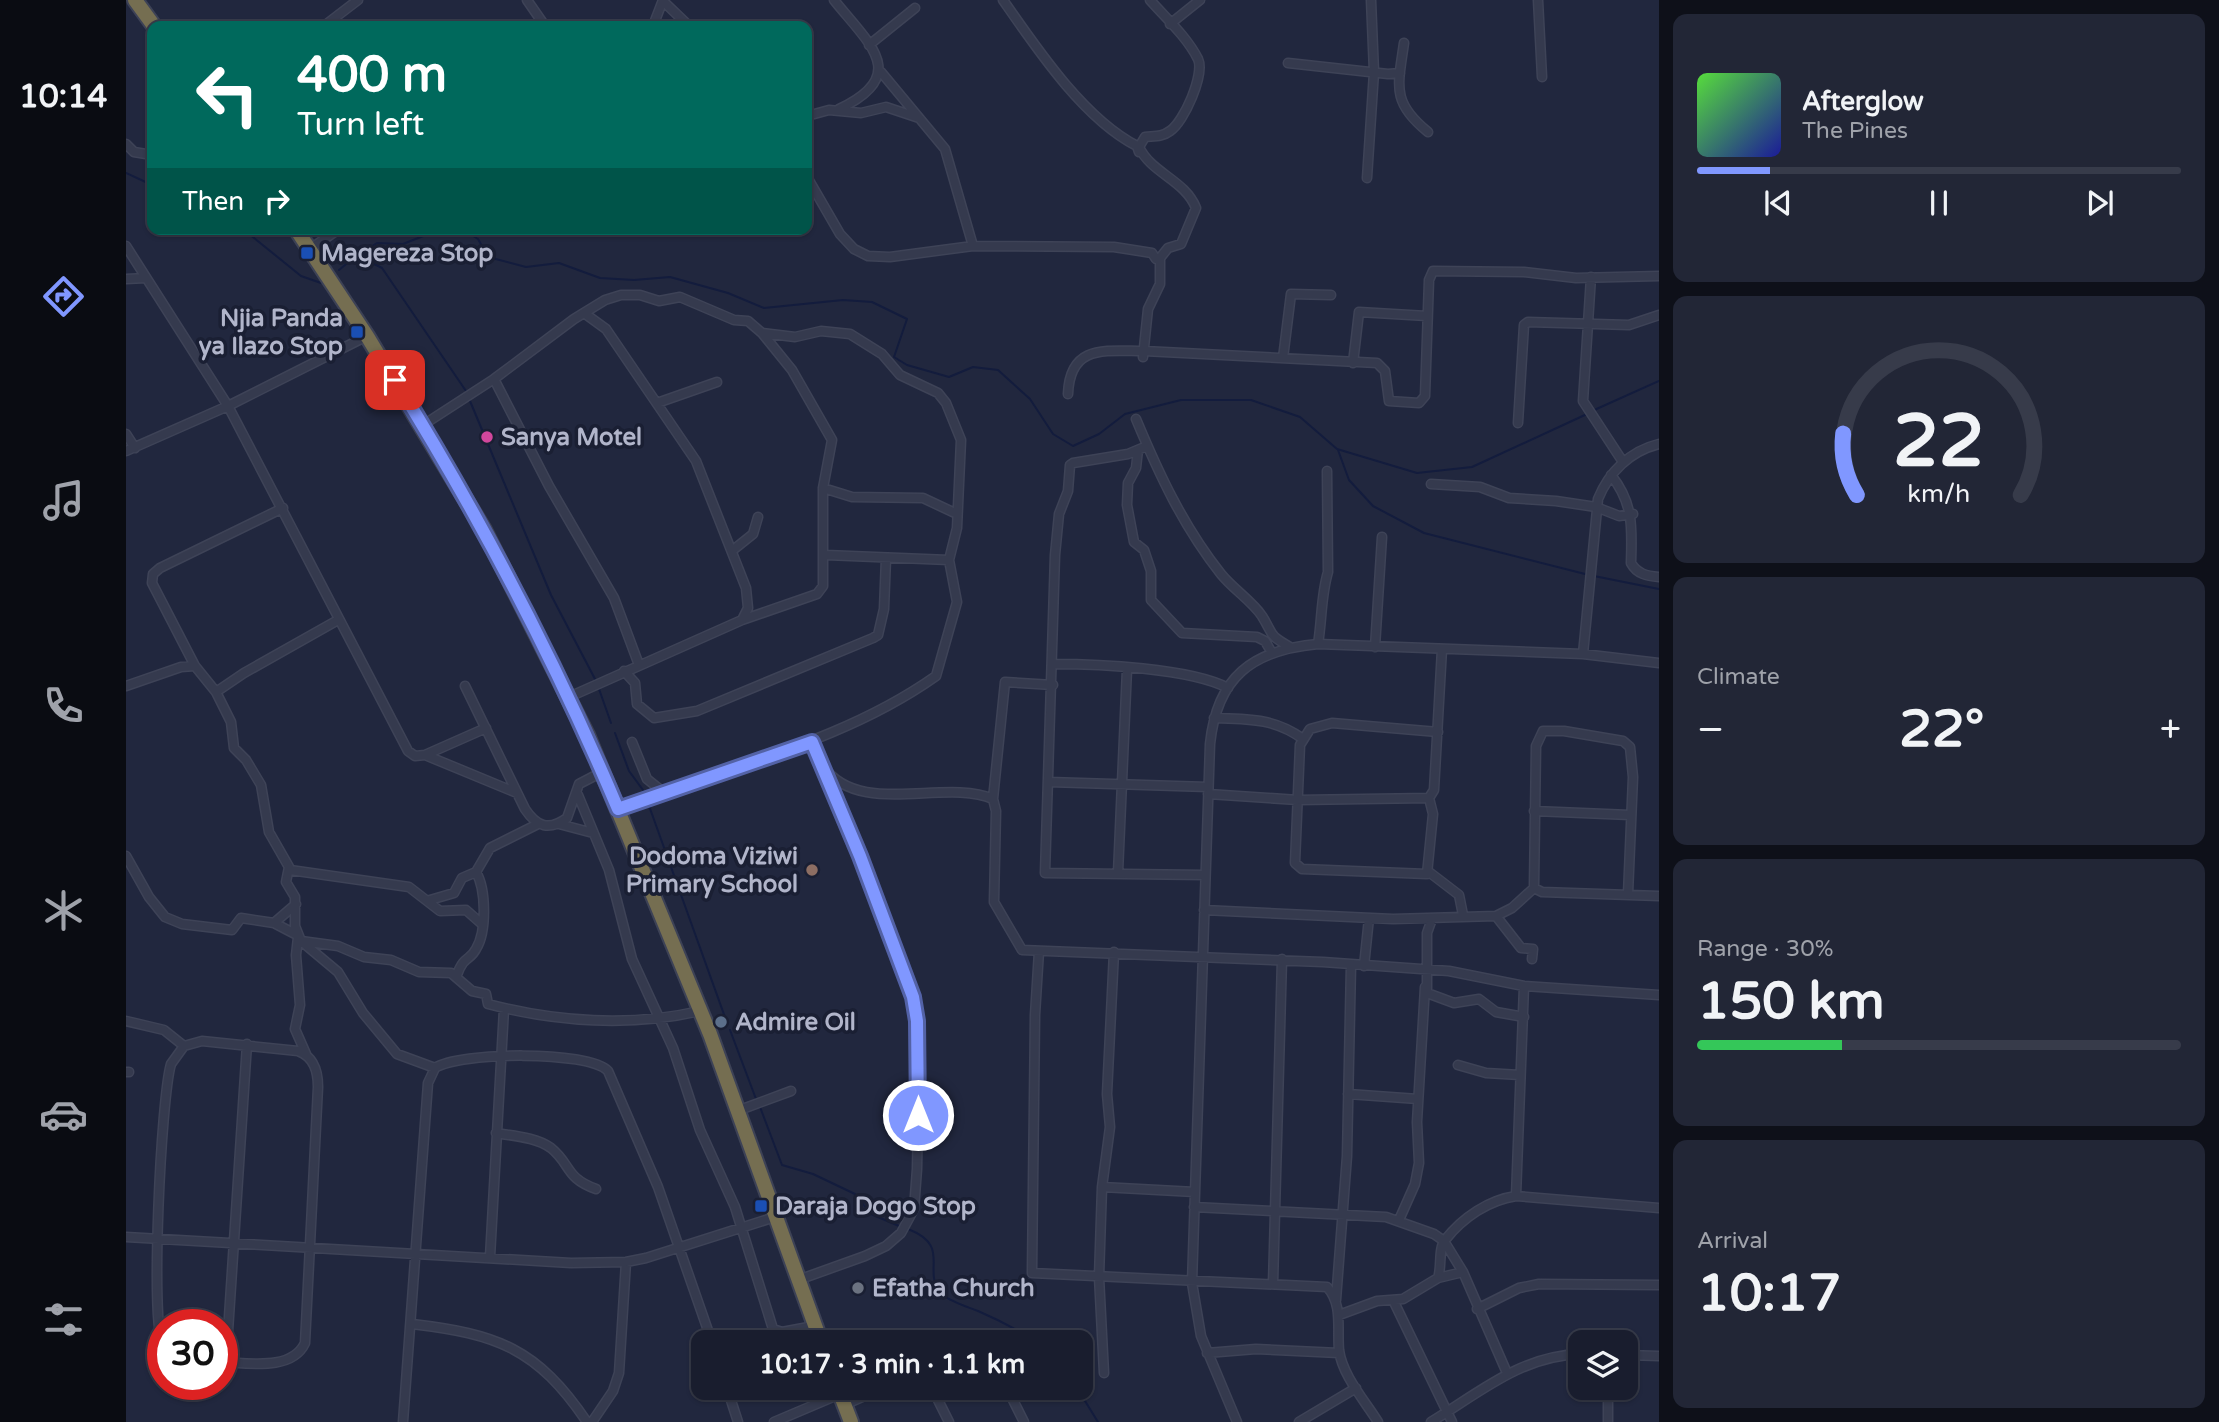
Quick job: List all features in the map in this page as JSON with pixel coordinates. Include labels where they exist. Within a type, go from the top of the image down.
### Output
[{"type":"highway","points":[[135,0],[150,21]]},
{"type":"highway","points":[[300,235],[423,425],[500,560],[569,697],[743,1109],[775,1217],[816,1330]]},
{"type":"highway","points":[[843,1400],[851,1422]]},
{"type":"street","points":[[331,21],[358,0]]},
{"type":"street","points":[[527,0],[542,21]]},
{"type":"street","points":[[834,0],[869,45],[881,72],[945,149],[973,246]]},
{"type":"street","points":[[1003,0],[1052,65],[1102,123],[1137,146],[1142,158],[1179,189],[1186,191]]},
{"type":"street","points":[[1143,354],[1148,309],[1160,284],[1160,258],[1168,248],[1181,244],[1196,211],[1186,191],[1144,158],[1139,147],[1145,137],[1161,136],[1172,130],[1184,113],[1200,73],[1197,58],[1150,0]]},
{"type":"street","points":[[1170,23],[1200,0]]},
{"type":"street","points":[[1367,178],[1374,72],[1371,0]]},
{"type":"street","points":[[1538,0],[1542,77]]},
{"type":"street","points":[[655,21],[663,1],[684,21]]},
{"type":"street","points":[[869,45],[915,8]]},
{"type":"street","points":[[1404,43],[1397,88],[1400,101],[1413,120],[1428,132]]},
{"type":"street","points":[[1288,64],[1400,73]]},
{"type":"street","points":[[812,115],[839,109],[859,100],[879,79],[881,72]]},
{"type":"street","points":[[839,109],[861,113],[892,107],[919,118]]},
{"type":"street","points":[[126,144],[134,152],[147,154]]},
{"type":"street","points":[[812,186],[840,234],[862,254],[890,257],[973,246],[1114,247],[1149,252],[1156,259],[1160,258]]},
{"type":"street","points":[[310,250],[331,235]]},
{"type":"street","points":[[126,246],[228,406],[408,751],[415,756],[425,755],[485,727]]},
{"type":"street","points":[[1068,394],[1070,370],[1077,361],[1107,350],[1143,354],[1377,363],[1385,371],[1389,401],[1419,403],[1423,400],[1429,280],[1438,269],[1591,277],[1659,276]]},
{"type":"street","points":[[1591,277],[1583,401],[1623,462]]},
{"type":"street","points":[[126,279],[146,278]]},
{"type":"street","points":[[1283,358],[1291,294],[1331,295]]},
{"type":"street","points":[[423,425],[494,379],[605,300],[621,295],[640,295],[659,301],[680,297],[734,320],[748,321],[762,333],[792,370],[830,433],[832,449],[823,488],[823,586],[817,594],[743,620],[569,697]]},
{"type":"street","points":[[1353,363],[1361,310],[1427,316]]},
{"type":"street","points":[[584,313],[606,329],[700,469],[733,550],[748,600],[747,614],[743,620]]},
{"type":"street","points":[[1518,423],[1524,325],[1528,322],[1629,325],[1659,315]]},
{"type":"street","points":[[618,809],[812,742],[885,709],[936,676],[957,602],[949,561],[957,514],[961,440],[946,403],[938,393],[900,375],[881,354],[845,332],[821,331],[795,337],[762,333]]},
{"type":"street","points":[[126,434],[130,449],[228,406],[367,335]]},
{"type":"street","points":[[494,379],[549,486],[614,598],[639,665]]},
{"type":"street","points":[[657,403],[717,382]]},
{"type":"street","points":[[1136,419],[1153,464],[1194,538],[1221,574],[1262,616],[1269,633],[1290,647]]},
{"type":"street","points":[[1583,654],[1596,507],[1611,475],[1623,462],[1659,443]]},
{"type":"street","points":[[1147,446],[1070,466],[1068,491],[1059,514],[1055,555],[1054,664],[1045,873],[1205,876]]},
{"type":"street","points":[[1138,450],[1136,468],[1128,485],[1127,505],[1134,542],[1144,550],[1151,571],[1152,600],[1182,633],[1258,637],[1265,641],[1272,653]]},
{"type":"street","points":[[1318,644],[1324,610],[1323,587],[1328,572],[1328,471]]},
{"type":"street","points":[[1611,475],[1623,489],[1633,514],[1631,563],[1635,570],[1646,576],[1659,577]]},
{"type":"street","points":[[1431,484],[1480,487],[1509,498],[1596,507],[1619,516],[1633,514]]},
{"type":"street","points":[[823,488],[852,496],[923,498],[935,501],[957,514]]},
{"type":"street","points":[[238,1362],[291,1361],[301,1352],[307,1337],[318,1080],[295,1028],[300,1005],[296,955],[299,938],[296,904],[286,882],[289,870],[269,832],[261,785],[246,760],[234,748],[231,722],[216,692],[195,666],[156,594],[153,575],[160,568],[283,508]]},
{"type":"street","points":[[733,550],[753,534],[758,517]]},
{"type":"street","points":[[1375,647],[1382,537]]},
{"type":"street","points":[[825,555],[949,561]]},
{"type":"street","points":[[624,671],[635,683],[637,704],[654,719],[697,711],[873,638],[878,635],[884,609],[886,558]]},
{"type":"street","points":[[216,692],[243,673],[338,620]]},
{"type":"street","points":[[1237,1422],[1207,1353],[1196,1317],[1192,1283],[1208,790],[1214,718],[1228,688],[1246,666],[1272,653],[1290,647],[1318,644],[1583,654],[1659,663]]},
{"type":"street","points":[[1429,872],[1433,814],[1429,798],[1434,790],[1442,649]]},
{"type":"street","points":[[1054,664],[1203,678],[1228,688]]},
{"type":"street","points":[[126,686],[181,667],[195,666]]},
{"type":"street","points":[[1118,873],[1127,669]]},
{"type":"street","points":[[1053,685],[1005,682],[993,799],[996,835],[994,902],[1016,944],[1022,950],[1282,959],[1425,970],[1524,986],[1659,995]]},
{"type":"street","points":[[466,686],[517,793],[538,824]]},
{"type":"street","points":[[1214,718],[1257,719],[1282,725],[1303,738]]},
{"type":"street","points":[[1429,872],[1302,869],[1295,857],[1300,745],[1310,729],[1321,723],[1438,732]]},
{"type":"street","points":[[1204,910],[1432,919],[1462,915],[1496,916],[1512,908],[1534,888],[1536,746],[1543,732],[1549,730],[1627,743],[1633,777],[1628,894]]},
{"type":"street","points":[[632,742],[647,779],[662,792]]},
{"type":"street","points":[[798,1280],[865,1256],[886,1246],[901,1233],[914,1209],[918,1115],[917,1021],[913,997],[812,742]]},
{"type":"street","points":[[425,755],[517,793]]},
{"type":"street","points":[[824,768],[855,789],[901,794],[976,792],[993,799]]},
{"type":"street","points":[[602,772],[581,782],[577,788],[578,796],[609,870],[632,959],[660,1021],[741,1228],[774,1329],[782,1332],[814,1326]]},
{"type":"street","points":[[1049,782],[1208,790],[1298,800],[1429,798]]},
{"type":"street","points":[[289,870],[409,887],[421,899],[430,900],[452,894],[462,878],[476,872],[490,848],[538,824],[550,827],[559,824],[567,818],[578,796]]},
{"type":"street","points":[[1534,811],[1630,815]]},
{"type":"street","points":[[559,824],[593,833]]},
{"type":"street","points":[[126,856],[149,897],[173,922],[220,931],[234,929],[236,921],[241,918],[274,923],[299,938],[338,972],[363,1013],[397,1054],[435,1068],[457,1059],[550,1055],[603,1066],[608,1071],[658,1187],[708,1330]]},
{"type":"street","points":[[457,975],[462,960],[477,948],[483,925],[481,881],[476,872]]},
{"type":"street","points":[[1429,872],[1459,895],[1462,915]]},
{"type":"street","points":[[1534,888],[1542,892],[1659,897]]},
{"type":"street","points":[[430,900],[443,912],[462,909],[470,912],[483,925]]},
{"type":"street","points":[[274,923],[296,904]]},
{"type":"street","points":[[1496,916],[1521,948],[1533,949],[1532,959]]},
{"type":"street","points":[[1364,966],[1369,918]]},
{"type":"street","points":[[1399,1220],[1417,1175],[1418,1099],[1427,933],[1432,919]]},
{"type":"street","points":[[299,938],[338,946],[364,957],[391,960],[419,972],[457,975],[472,991],[486,994],[488,1004],[503,1009],[569,1019],[660,1021],[700,1012]]},
{"type":"street","points":[[1039,951],[1031,1270],[1038,1275],[1192,1283],[1321,1285],[1331,1292],[1337,1311]]},
{"type":"street","points":[[1104,1373],[1100,1277],[1102,1187],[1110,1127],[1107,1094],[1114,952]]},
{"type":"street","points":[[1273,1284],[1282,959]]},
{"type":"street","points":[[1351,965],[1348,1094],[1337,1311],[1339,1353],[1356,1388],[1378,1422]]},
{"type":"street","points":[[1516,1196],[1524,986]]},
{"type":"street","points":[[1425,987],[1430,996],[1454,1003],[1479,999],[1498,1013],[1524,1017]]},
{"type":"street","points":[[490,1256],[503,1009]]},
{"type":"street","points":[[126,1021],[164,1030],[184,1046]]},
{"type":"street","points":[[157,1309],[158,1237],[168,1073],[174,1056],[184,1046],[202,1041],[247,1044],[306,1054]]},
{"type":"street","points":[[228,1309],[247,1044]]},
{"type":"street","points":[[1458,1065],[1486,1073],[1520,1075]]},
{"type":"street","points":[[403,1422],[412,1324],[426,1093],[435,1068]]},
{"type":"street","points":[[743,1109],[790,1091]]},
{"type":"street","points":[[1348,1094],[1418,1099]]},
{"type":"street","points":[[496,1133],[541,1143],[552,1149],[569,1174],[582,1184],[596,1189]]},
{"type":"street","points":[[1102,1187],[1195,1192]]},
{"type":"street","points":[[1438,1278],[1444,1241],[1488,1203],[1516,1196],[1659,1208]]},
{"type":"street","points":[[1194,1207],[1342,1214],[1399,1220],[1444,1241],[1463,1272],[1507,1373]]},
{"type":"street","points":[[126,1237],[312,1249],[490,1256],[571,1263],[626,1262],[680,1250],[775,1217]]},
{"type":"street","points":[[412,1324],[474,1332],[509,1345],[523,1353],[561,1388],[589,1422],[613,1391],[619,1373],[626,1262]]},
{"type":"street","points":[[1337,1311],[1377,1301],[1394,1301],[1438,1278],[1463,1272]]},
{"type":"street","points":[[1477,1309],[1519,1289],[1539,1284],[1659,1285]]},
{"type":"street","points":[[1394,1301],[1452,1422]]},
{"type":"street","points":[[1207,1353],[1256,1349],[1339,1353]]},
{"type":"street","points":[[1431,1422],[1507,1373],[1542,1358],[1568,1355]]},
{"type":"street","points":[[1638,1355],[1659,1356]]},
{"type":"street","points":[[1299,1422],[1356,1388]]},
{"type":"street","points":[[731,1400],[738,1422]]},
{"type":"street","points":[[775,1422],[830,1400]]},
{"type":"street","points":[[938,1400],[949,1422]]},
{"type":"street","points":[[1013,1400],[1024,1422]]},
{"type":"street","points":[[1608,1400],[1608,1422]]},
{"type":"street","points":[[801,1411],[802,1422]]},
{"type":"waterway","points":[[126,173],[147,183]]},
{"type":"waterway","points":[[250,235],[301,276],[321,283],[324,281]]},
{"type":"waterway","points":[[358,255],[377,243],[403,244],[426,235]]},
{"type":"waterway","points":[[472,235],[478,239],[488,257],[526,267],[559,263],[600,278],[634,280],[670,277],[728,293],[764,308],[843,300],[872,302],[907,319],[894,357],[907,365],[949,377],[973,367],[998,370],[1030,399],[1053,434],[1073,446],[1099,434],[1125,414],[1181,400],[1251,400],[1300,417],[1337,449],[1417,473],[1472,467],[1587,414]]},
{"type":"waterway","points":[[339,270],[357,255],[382,268],[466,391]]},
{"type":"waterway","points":[[1592,411],[1659,381]]},
{"type":"waterway","points":[[470,401],[551,595],[595,679]]},
{"type":"waterway","points":[[1338,450],[1349,480],[1373,506],[1424,533],[1589,575]]},
{"type":"waterway","points":[[1594,576],[1659,589]]},
{"type":"waterway","points":[[599,689],[611,723]]},
{"type":"waterway","points":[[615,733],[629,771],[643,790]]},
{"type":"waterway","points":[[648,803],[726,1020]]},
{"type":"waterway","points":[[730,1030],[756,1099]]},
{"type":"waterway","points":[[760,1107],[782,1165],[813,1174],[855,1194],[871,1214],[899,1226]]},
{"type":"waterway","points":[[908,1229],[922,1236],[930,1244],[936,1286],[943,1295],[1015,1330]]},
{"type":"waterway","points":[[1084,1400],[1098,1422]]},
{"type":"place","name":"Magereza Stop","points":[[307,253]]},
{"type":"place","name":"Njia Panda ya Ilazo Stop","points":[[357,332]]},
{"type":"place","name":"Sanya Motel","points":[[487,437]]},
{"type":"place","name":"Dodoma Viziwi Primary School","points":[[812,870]]},
{"type":"place","name":"Admire Oil","points":[[721,1022]]},
{"type":"place","name":"Daraja Dogo Stop","points":[[761,1206]]},
{"type":"place","name":"Efatha Church","points":[[858,1288]]},
{"type":"route","points":[[395,380],[500,560],[569,697],[618,809],[812,742],[842,810],[913,997],[919,1063],[918,1115]]}]
